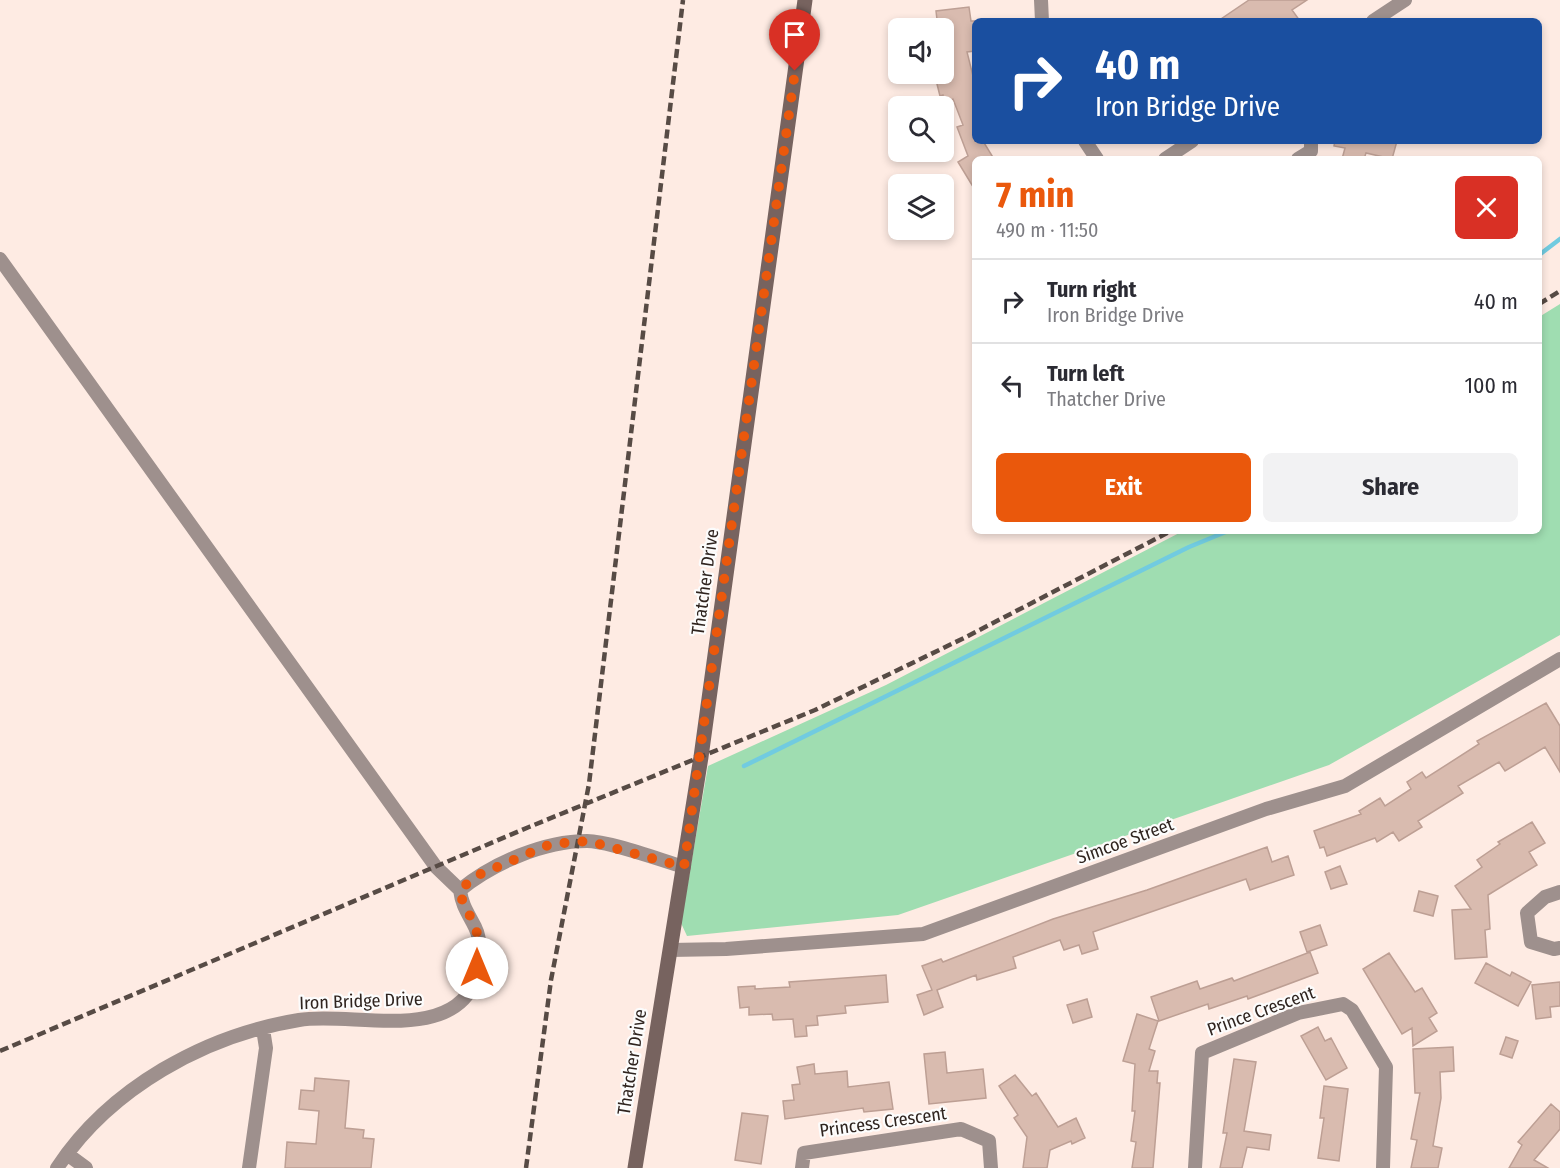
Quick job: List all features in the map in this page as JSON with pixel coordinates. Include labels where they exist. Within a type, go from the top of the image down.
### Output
[{"type":"main road","name":"Thatcher Drive","points":[[635,1168],[684,867],[805,0]]},
{"type":"street","points":[[1041,0],[1042,18]]},
{"type":"street","points":[[1378,18],[1405,0]]},
{"type":"street","points":[[1170,156],[1188,144]]},
{"type":"street","points":[[1303,156],[1311,151],[1311,144]]},
{"type":"street","points":[[0,259],[436,867],[460,890],[476,876],[551,844],[588,841],[684,867]]},
{"type":"street","name":"Simcoe Street","points":[[670,950],[726,949],[923,934],[1266,809],[1345,786],[1560,659]]},
{"type":"street","name":"Iron Bridge Drive","points":[[57,1168],[102,1113],[165,1069],[210,1046],[300,1019],[410,1021],[436,1016],[459,1002],[475,981],[480,956],[476,929],[462,906],[460,890]]},
{"type":"street","points":[[1560,892],[1545,897],[1527,913],[1531,942],[1554,949],[1560,948]]},
{"type":"street","name":"Prince Crescent","points":[[1195,1168],[1202,1053],[1298,1013],[1343,1004],[1352,1010],[1386,1067],[1383,1168]]},
{"type":"street","points":[[249,1168],[266,1048],[263,1029]]},
{"type":"street","name":"Princess Crescent","points":[[802,1168],[804,1153],[961,1129],[989,1141],[991,1168]]},
{"type":"street","points":[[67,1154],[86,1168]]},
{"type":"green space","points":[[1560,304],[1560,635],[1329,765],[898,915],[687,936],[681,923],[708,766],[886,685],[1177,534],[1542,534],[1542,315]]},
{"type":"building","points":[[1249,0],[1307,0],[1292,10],[1298,18],[1222,18]]},
{"type":"building","points":[[969,7],[972,21],[972,51],[967,52],[972,72],[972,144],[985,144],[992,156],[972,156],[972,185],[958,162],[968,156],[957,127],[963,125],[954,96],[940,96],[937,84],[954,84],[954,18],[937,18],[936,11]]},
{"type":"building","points":[[1334,144],[1396,144],[1393,156],[1366,153],[1365,156],[1343,156],[1345,148],[1334,146]]},
{"type":"building","points":[[1546,703],[1560,726],[1560,772],[1545,747],[1505,771],[1499,762],[1458,786],[1463,793],[1418,821],[1422,827],[1399,841],[1393,832],[1377,842],[1375,838],[1327,856],[1324,847],[1320,848],[1314,831],[1361,814],[1359,811],[1380,798],[1385,806],[1411,789],[1407,782],[1422,772],[1426,778],[1479,744],[1477,741]]},
{"type":"building","points":[[1532,822],[1545,843],[1529,852],[1537,865],[1488,895],[1490,929],[1485,930],[1487,957],[1455,959],[1452,910],[1471,909],[1455,886],[1482,867],[1477,860],[1500,844],[1498,842]]},
{"type":"building","points":[[1267,847],[1272,862],[1288,856],[1294,875],[1250,890],[1246,879],[1093,932],[1098,949],[1082,954],[1079,945],[1064,950],[1060,940],[1013,957],[1016,968],[977,980],[976,975],[937,990],[943,1007],[924,1015],[917,995],[932,990],[922,966],[941,959],[943,962],[1053,919],[1147,890]]},
{"type":"building","points":[[1340,866],[1347,884],[1331,889],[1325,872]]},
{"type":"building","points":[[1419,891],[1438,896],[1433,916],[1414,911]]},
{"type":"building","points":[[1320,925],[1327,945],[1307,952],[1300,932]]},
{"type":"building","points":[[1310,952],[1318,973],[1248,999],[1247,996],[1209,1009],[1208,1004],[1159,1021],[1151,997],[1197,981],[1200,989],[1232,978],[1234,981]]},
{"type":"building","points":[[1389,953],[1415,992],[1422,988],[1437,1013],[1429,1018],[1437,1031],[1413,1046],[1412,1028],[1402,1034],[1363,969]]},
{"type":"building","points":[[1486,963],[1510,976],[1512,972],[1531,982],[1518,1006],[1475,983]]},
{"type":"building","points":[[886,975],[888,1002],[845,1006],[846,1013],[817,1016],[818,1025],[806,1026],[807,1036],[795,1037],[793,1019],[773,1020],[772,1014],[749,1015],[749,1007],[740,1008],[738,987],[755,986],[755,989],[790,987],[789,982]]},
{"type":"building","points":[[1560,982],[1560,1006],[1550,1007],[1551,1017],[1536,1019],[1532,985]]},
{"type":"building","points":[[1087,999],[1092,1017],[1073,1023],[1067,1005]]},
{"type":"building","points":[[1137,1014],[1158,1021],[1149,1049],[1155,1051],[1149,1071],[1158,1071],[1157,1083],[1160,1083],[1153,1168],[1132,1168],[1136,1142],[1131,1141],[1135,1111],[1132,1111],[1135,1064],[1123,1061]]},
{"type":"building","points":[[1318,1027],[1325,1041],[1331,1038],[1347,1068],[1326,1080],[1301,1036]]},
{"type":"building","points":[[1506,1037],[1518,1041],[1512,1058],[1500,1054]]},
{"type":"building","points":[[1453,1047],[1454,1071],[1440,1072],[1441,1098],[1433,1146],[1442,1148],[1438,1168],[1411,1168],[1417,1140],[1411,1139],[1420,1093],[1415,1093],[1413,1049]]},
{"type":"building","points":[[945,1052],[947,1073],[983,1069],[986,1098],[929,1104],[924,1054]]},
{"type":"building","points":[[1234,1059],[1256,1062],[1244,1131],[1271,1135],[1269,1150],[1247,1147],[1242,1168],[1220,1168],[1227,1133],[1223,1133]]},
{"type":"building","points":[[814,1064],[815,1074],[847,1071],[848,1087],[889,1082],[893,1109],[864,1112],[863,1108],[785,1119],[783,1101],[794,1100],[792,1085],[800,1084],[797,1067]]},
{"type":"building","points":[[1015,1075],[1032,1096],[1036,1093],[1058,1127],[1076,1118],[1085,1138],[1050,1150],[1047,1168],[1023,1168],[1027,1137],[1014,1118],[1018,1115],[999,1086]]},
{"type":"building","points":[[315,1078],[349,1081],[345,1128],[364,1130],[363,1138],[374,1139],[371,1168],[285,1168],[287,1142],[316,1144],[319,1111],[299,1109],[301,1090],[314,1091]]},
{"type":"building","points":[[1324,1086],[1348,1089],[1339,1161],[1318,1158],[1324,1118],[1320,1118]]},
{"type":"building","points":[[1551,1104],[1560,1112],[1560,1129],[1534,1160],[1548,1168],[1509,1168],[1522,1145],[1518,1142]]},
{"type":"building","points":[[742,1113],[768,1116],[761,1164],[735,1160]]},
{"type":"waterway","points":[[1542,253],[1560,239]]},
{"type":"waterway","points":[[744,766],[1189,547],[1221,534]]},
{"type":"railway","points":[[526,1168],[551,980],[589,784],[683,0]]},
{"type":"railway","points":[[1542,302],[1560,291]]},
{"type":"railway","points":[[0,1051],[529,827],[815,710],[964,638],[1165,534]]},
{"type":"route","points":[[477,968],[480,956],[476,929],[462,906],[460,890],[476,876],[551,844],[588,841],[684,867],[795,71]]}]
